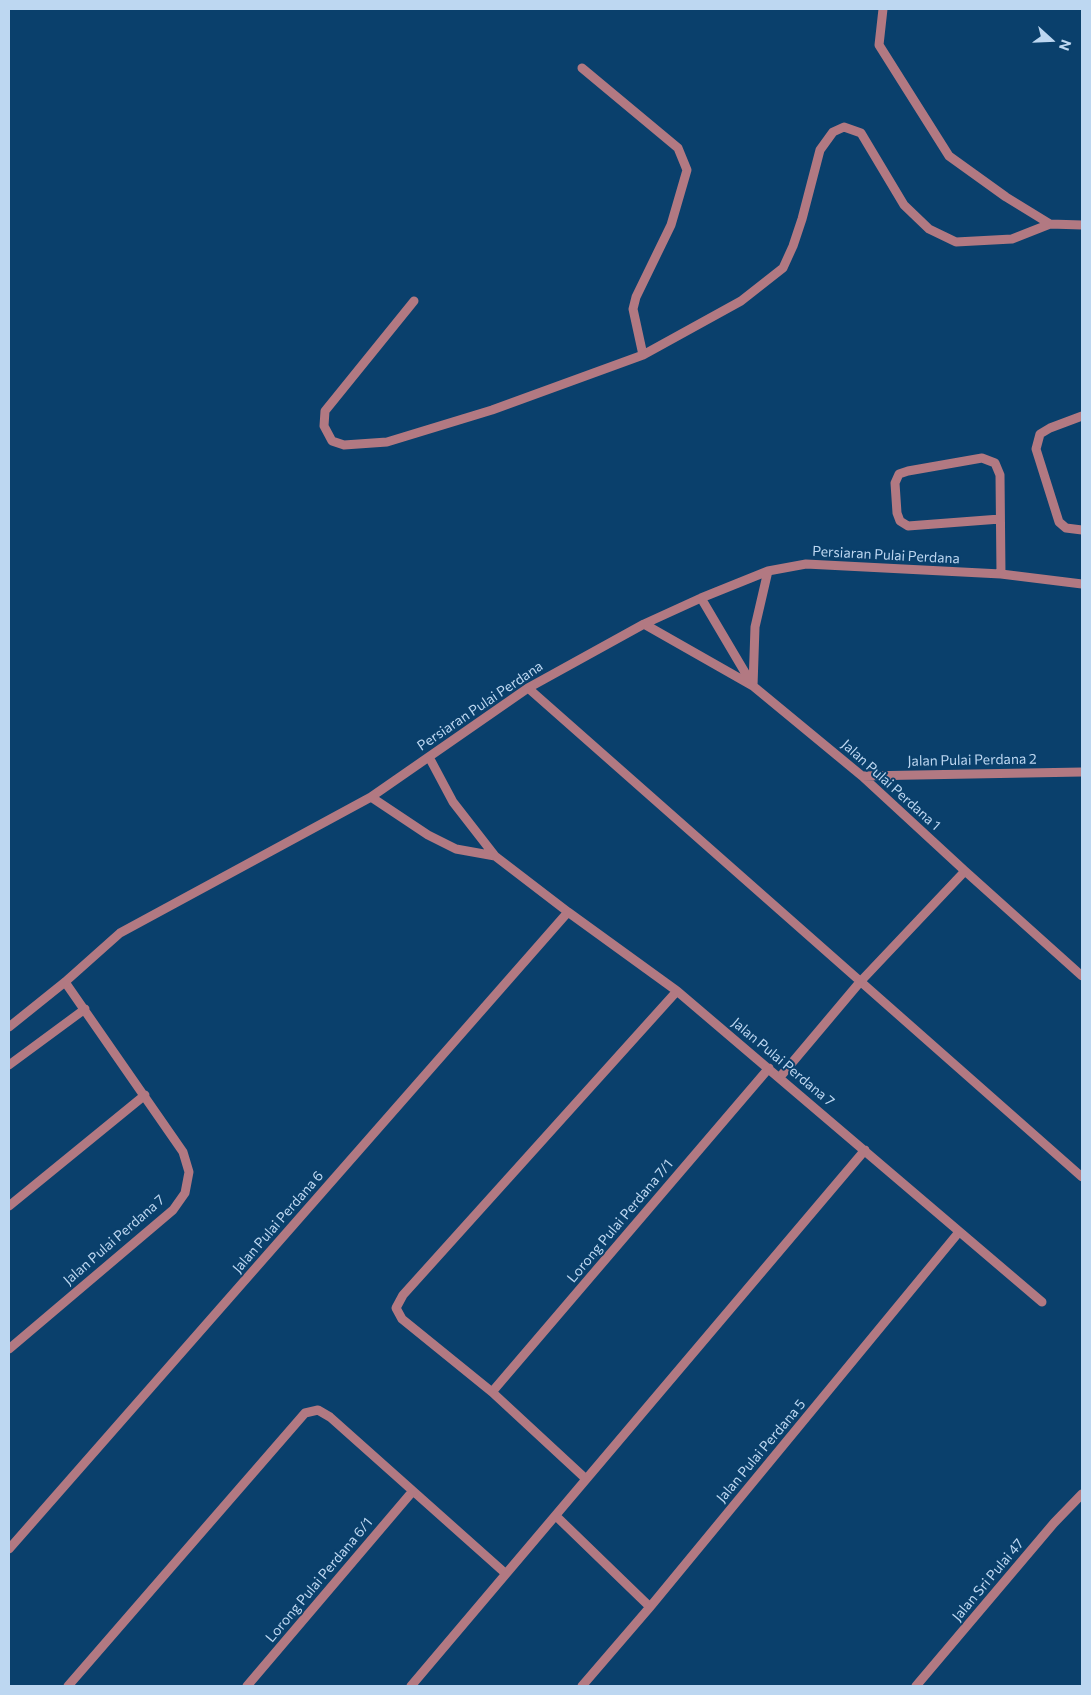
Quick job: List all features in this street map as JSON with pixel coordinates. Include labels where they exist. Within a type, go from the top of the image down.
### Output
[{"type":"street","points":[[883,9],[879,45],[949,156],[1006,197],[1050,224]]},
{"type":"street","points":[[582,68],[678,148],[688,170],[671,225],[636,297],[633,309],[643,355]]},
{"type":"street","points":[[414,301],[324,411],[324,426],[332,441],[344,445],[387,442],[492,410],[643,355],[741,301],[783,268],[802,219],[820,150],[833,132],[844,127],[861,134],[904,204],[929,229],[956,242],[1012,239],[1050,224],[1082,225]]},
{"type":"street","points":[[1082,416],[1050,428],[1040,434],[1036,449],[1059,522],[1066,528],[1082,530]]},
{"type":"street","points":[[1000,518],[908,526],[900,521],[897,513],[895,483],[899,474],[908,471],[982,458],[995,463],[1000,475],[1001,574]]},
{"type":"street","name":"Persiaran Pulai Perdana","points":[[9,1027],[65,982],[120,933],[371,797],[528,688],[644,624],[701,598],[768,571],[806,564],[1001,574],[1082,584]]},
{"type":"street","points":[[644,624],[753,686],[755,627],[768,571]]},
{"type":"street","name":"Jalan Pulai Perdana 1","points":[[701,598],[753,686],[862,776],[1082,976]]},
{"type":"street","points":[[528,688],[1082,1177]]},
{"type":"street","name":"Jalan Pulai Perdana 7","points":[[429,757],[453,802],[495,856],[568,912],[677,990],[1042,1302]]},
{"type":"street","name":"Jalan Pulai Perdana 2","points":[[862,776],[1082,772]]},
{"type":"street","name":"Jalan Pulai Perdana 7","points":[[371,797],[428,835],[456,849],[495,856]]},
{"type":"street","points":[[780,1077],[860,982],[965,871]]},
{"type":"street","name":"Jalan Pulai Perdana 6","points":[[9,1550],[568,912]]},
{"type":"street","name":"Jalan Pulai Perdana 7","points":[[9,1349],[173,1210],[185,1193],[189,1172],[183,1152],[65,982]]},
{"type":"street","points":[[586,1479],[492,1392],[402,1319],[396,1308],[403,1295],[677,990]]},
{"type":"street","points":[[9,1065],[85,1009]]},
{"type":"street","name":"Lorong Pulai Perdana 7/1","points":[[492,1392],[769,1068]]},
{"type":"street","points":[[9,1206],[145,1095]]},
{"type":"street","points":[[411,1686],[865,1150]]},
{"type":"street","name":"Jalan Pulai Perdana 5","points":[[582,1686],[650,1607],[960,1232]]},
{"type":"street","points":[[68,1686],[305,1413],[318,1410],[330,1417],[505,1573]]},
{"type":"street","name":"Lorong Pulai Perdana 6/1","points":[[247,1686],[412,1492]]},
{"type":"street","name":"Jalan Sri Pulai 47","points":[[916,1686],[1054,1523],[1082,1494]]},
{"type":"street","points":[[556,1516],[650,1607]]}]
